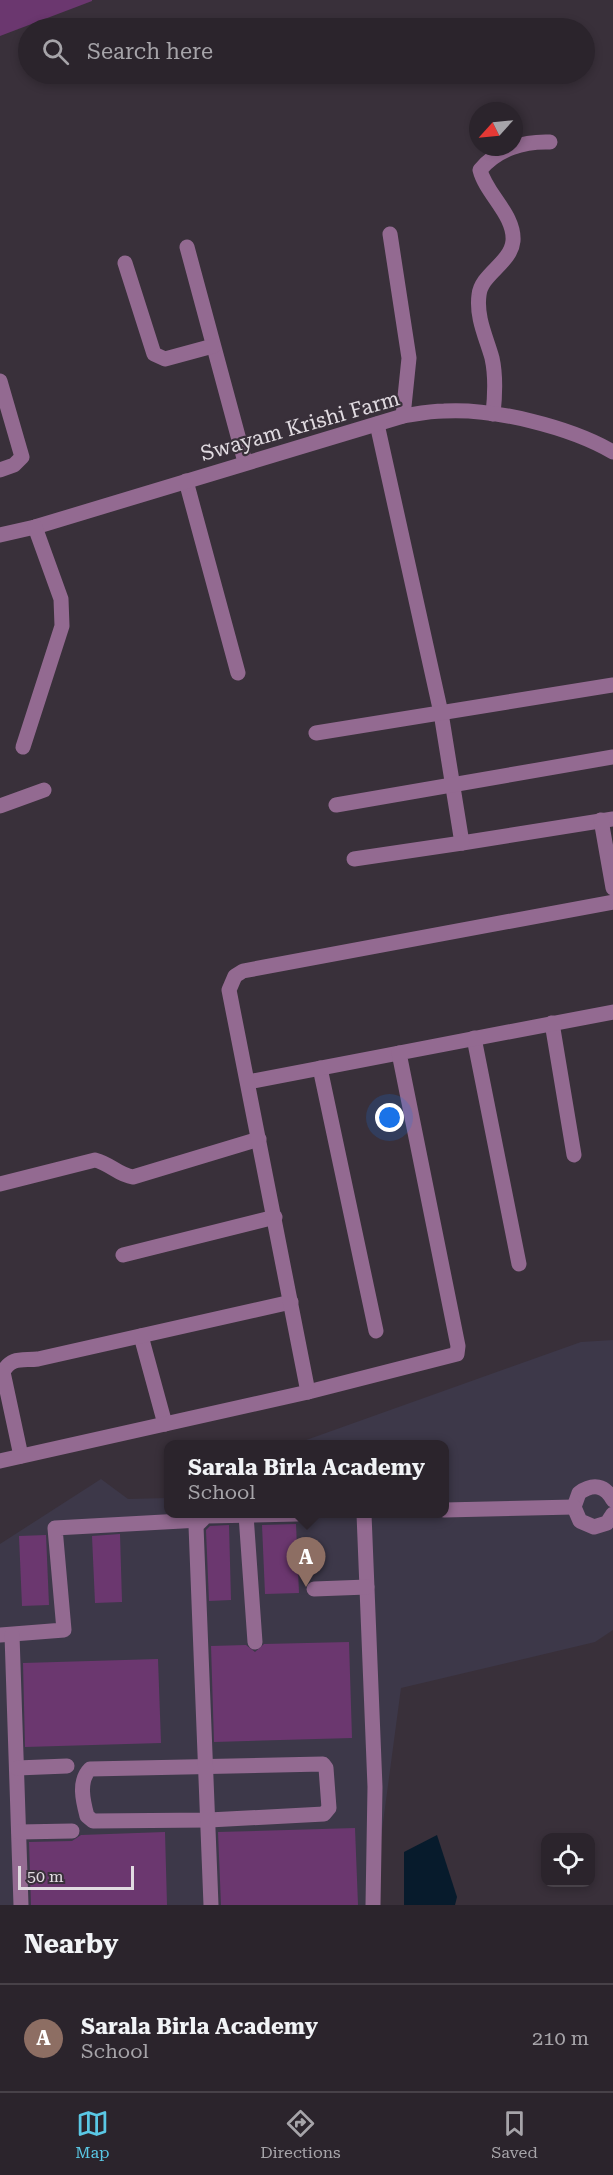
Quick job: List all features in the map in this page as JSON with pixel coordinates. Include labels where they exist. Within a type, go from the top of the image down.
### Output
[{"type":"street","points":[[493,414],[495,395],[493,361],[478,309],[479,291],[508,254],[513,241],[510,224],[483,181],[480,170],[488,160],[508,149],[530,141],[550,142]]},
{"type":"street","points":[[390,234],[409,358],[403,416]]},
{"type":"street","points":[[187,247],[245,462]]},
{"type":"street","points":[[125,263],[154,354],[165,359],[213,346]]},
{"type":"street","points":[[0,381],[22,457],[14,465],[0,470]]},
{"type":"street","name":"Swayam Krishi Farm","points":[[0,535],[35,527],[403,416],[445,411],[493,414],[544,425],[598,444],[613,453]]},
{"type":"street","points":[[377,424],[441,713],[462,843]]},
{"type":"street","points":[[186,481],[238,673]]},
{"type":"street","points":[[23,747],[62,626],[61,599],[35,527]]},
{"type":"street","points":[[316,733],[613,685]]},
{"type":"street","points":[[336,805],[613,757]]},
{"type":"street","points":[[0,806],[44,790]]},
{"type":"street","points":[[354,859],[607,819],[613,888]]},
{"type":"street","points":[[309,1392],[229,990],[235,976],[243,971],[613,902]]},
{"type":"street","points":[[248,1082],[613,1012]]},
{"type":"street","points":[[552,1023],[574,1155]]},
{"type":"street","points":[[474,1038],[519,1264]]},
{"type":"street","points":[[0,1461],[309,1392],[457,1354],[458,1346],[399,1053]]},
{"type":"street","points":[[320,1068],[376,1331]]},
{"type":"street","points":[[0,1184],[95,1160],[109,1163],[123,1176],[133,1178],[259,1139]]},
{"type":"street","points":[[123,1255],[275,1217]]},
{"type":"street","points":[[21,1456],[3,1372],[8,1363],[18,1359],[38,1359],[291,1302]]},
{"type":"street","points":[[141,1336],[165,1424]]},
{"type":"street","points":[[613,1500],[606,1485],[579,1493],[574,1507],[580,1521],[594,1527],[607,1523],[613,1514]]},
{"type":"street","points":[[449,1510],[574,1507]]},
{"type":"street","points":[[203,1518],[196,1526],[211,1905]]},
{"type":"street","points":[[246,1518],[255,1642]]},
{"type":"street","points":[[364,1518],[375,1787],[373,1905]]},
{"type":"street","points":[[21,1905],[17,1768],[6,1635],[64,1630],[55,1528],[200,1520]]},
{"type":"street","points":[[314,1589],[367,1587]]},
{"type":"street","points":[[323,1764],[326,1768],[329,1808],[324,1814],[209,1820],[93,1821],[87,1816],[82,1794],[85,1774],[90,1769],[207,1767],[323,1764]]},
{"type":"street","points":[[17,1768],[67,1766]]},
{"type":"street","points":[[19,1832],[72,1831]]},
{"type":"shaded area","points":[[613,1340],[613,1630],[595,1642],[401,1688],[372,1905],[0,1905],[0,1544],[101,1479],[128,1499],[164,1498],[164,1518],[449,1518],[449,1440],[306,1440],[581,1342]]},
{"type":"water","points":[[437,1835],[457,1897],[455,1905],[404,1905],[404,1852]]},
{"type":"building","points":[[0,0],[92,0],[47,18],[18,18],[18,29],[0,36]]},
{"type":"building","points":[[296,1524],[299,1593],[265,1594],[262,1525]]},
{"type":"building","points":[[229,1525],[231,1600],[209,1601],[206,1530],[210,1526]]},
{"type":"building","points":[[120,1534],[122,1602],[95,1603],[92,1536]]},
{"type":"building","points":[[46,1535],[49,1605],[22,1606],[19,1536]]},
{"type":"building","points":[[349,1642],[352,1738],[214,1742],[211,1646],[246,1645],[255,1652],[264,1644]]},
{"type":"building","points":[[158,1659],[161,1743],[25,1747],[23,1663]]},
{"type":"building","points":[[355,1828],[358,1905],[221,1905],[218,1832]]},
{"type":"building","points":[[165,1832],[167,1905],[31,1905],[29,1842],[72,1841],[81,1835]]},
{"type":"place","name":"Sarala Birla Academy","points":[[306,1587]]}]
